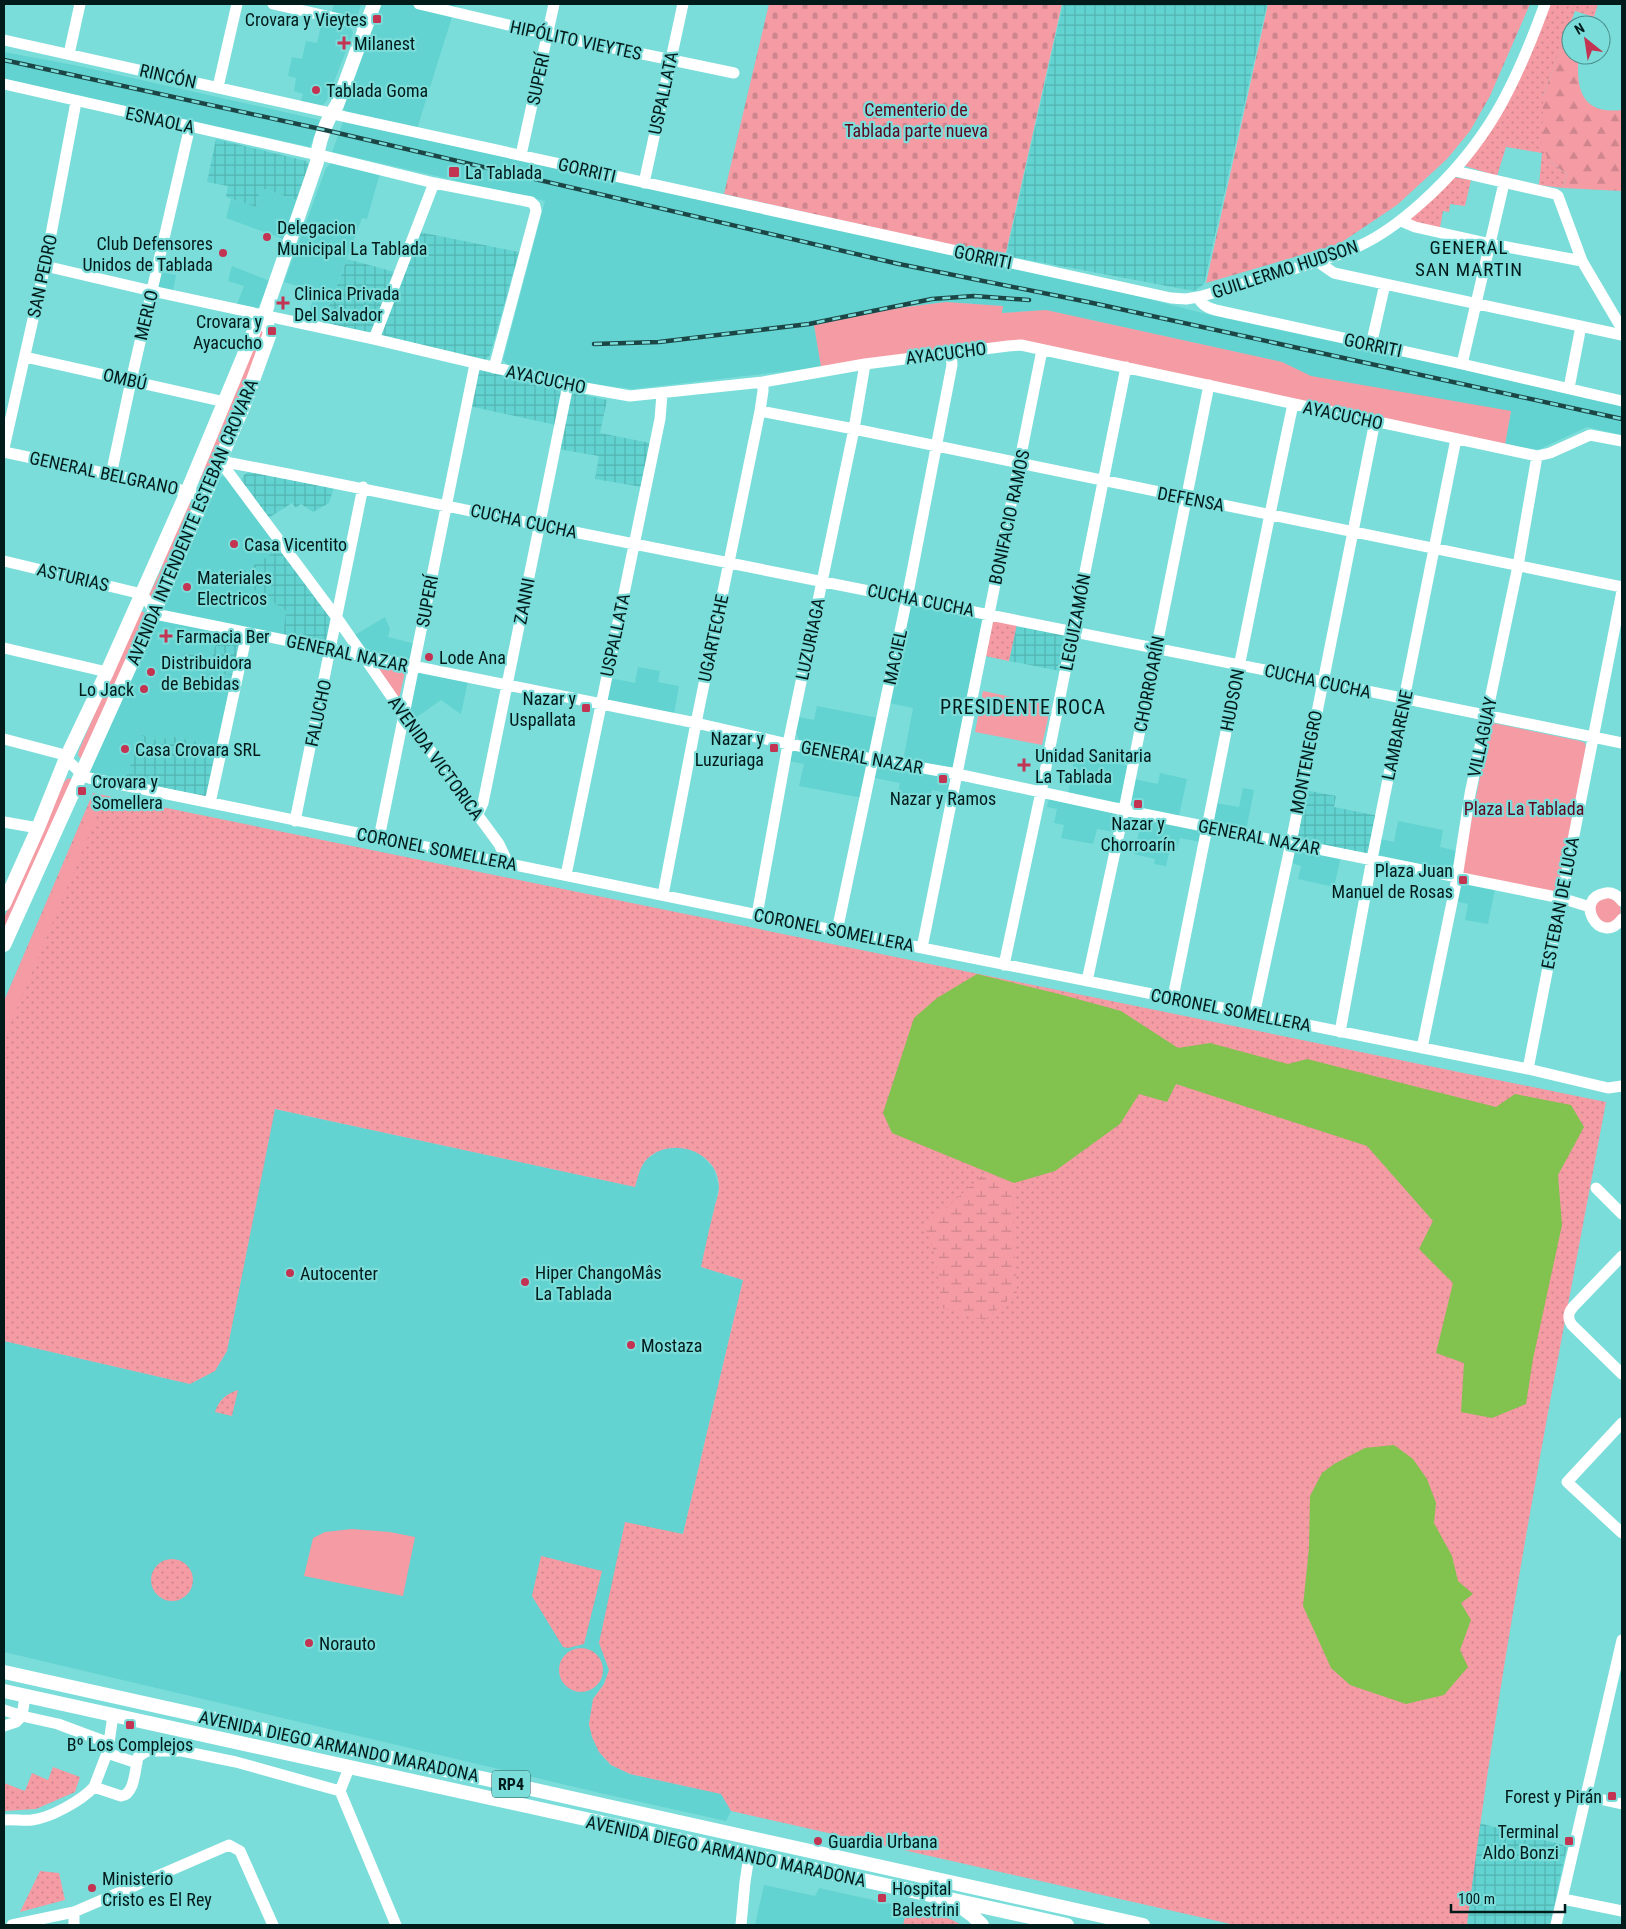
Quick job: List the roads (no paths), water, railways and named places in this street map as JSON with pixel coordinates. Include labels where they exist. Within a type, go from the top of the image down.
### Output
[{"type":"main road","points":[[335,111],[374,4]]},
{"type":"main road","name":"AVENIDA INTENDENTE ESTEBAN CROVARA","points":[[4,904],[38,828],[66,758],[107,672],[187,492],[256,326],[264,316],[335,111]]},
{"type":"main road","name":"AVENIDA INTENDENTE ESTEBAN CROVARA","points":[[4,944],[155,611],[244,405],[270,333],[264,316]]},
{"type":"main road","name":"AVENIDA DIEGO ARMANDO MARADONA","points":[[4,1672],[1143,1925]]},
{"type":"main road","name":"AVENIDA DIEGO ARMANDO MARADONA","points":[[4,1691],[953,1901],[1013,1921],[1067,1925]]},
{"type":"main road","points":[[1013,1921],[1018,1897]]},
{"type":"main road","points":[[953,1901],[982,1925]]},
{"type":"street","points":[[69,54],[80,4]]},
{"type":"street","points":[[218,87],[237,4]]},
{"type":"street","points":[[273,4],[366,25]]},
{"type":"street","name":"HIPÓLITO VIEYTES","points":[[419,4],[547,34],[734,73]]},
{"type":"street","name":"SUPERÍ","points":[[521,155],[554,4]]},
{"type":"street","name":"USPALLATA","points":[[644,183],[683,4]]},
{"type":"street","name":"GUILLERMO HUDSON","points":[[1198,297],[1318,262],[1363,245],[1401,221],[1455,171],[1492,123],[1531,42],[1545,4]]},
{"type":"street","name":"RINCÓN","points":[[4,40],[335,111]]},
{"type":"street","name":"ESNAOLA","points":[[4,84],[76,102],[190,126],[319,158],[531,202],[536,206],[536,211],[494,368]]},
{"type":"street","name":"SAN PEDRO","points":[[4,450],[45,266],[76,102]]},
{"type":"street","name":"GORRITI","points":[[335,111],[644,183],[1171,298],[1186,299],[1198,297],[1207,307],[1220,311],[1622,401]]},
{"type":"street","name":"MERLO","points":[[112,475],[131,381],[190,126]]},
{"type":"street","points":[[1455,171],[1556,194],[1561,200],[1582,261],[1622,329]]},
{"type":"street","points":[[374,339],[434,183]]},
{"type":"street","points":[[1462,364],[1504,183]]},
{"type":"street","points":[[1401,221],[1415,227],[1491,244],[1582,261]]},
{"type":"street","points":[[1318,262],[1334,273],[1622,335]]},
{"type":"street","name":"AYACUCHO","points":[[45,266],[374,339],[568,385],[630,396],[763,382],[865,364],[951,352],[1021,345],[1538,456]]},
{"type":"street","points":[[1371,345],[1385,284]]},
{"type":"street","points":[[1569,388],[1581,326]]},
{"type":"street","name":"BONIFACIO RAMOS","points":[[922,948],[1042,350]]},
{"type":"street","name":"MACIEL","points":[[837,931],[907,598],[952,365],[951,352]]},
{"type":"street","name":"OMBÚ","points":[[25,357],[225,402]]},
{"type":"street","name":"SUPERÍ","points":[[379,838],[445,504],[475,364]]},
{"type":"street","name":"LUZURIAGA","points":[[757,915],[788,744],[854,429],[865,364]]},
{"type":"street","name":"LEGUIZAMÓN","points":[[1004,965],[1041,792],[1126,368]]},
{"type":"street","name":"UGARTECHE","points":[[663,895],[696,723],[760,412],[763,382]]},
{"type":"street","name":"ZANNI","points":[[477,816],[483,803],[508,686],[568,385]]},
{"type":"street","name":"CHORROARÍN","points":[[1087,981],[1124,810],[1209,385]]},
{"type":"street","name":"USPALLATA","points":[[566,875],[660,418],[662,394]]},
{"type":"street","name":"HUDSON","points":[[1172,997],[1208,826],[1238,665],[1293,404]]},
{"type":"street","name":"DEFENSA","points":[[760,412],[854,429],[1269,514],[1622,589]]},
{"type":"street","name":"MONTENEGRO","points":[[1254,1015],[1291,843],[1375,421]]},
{"type":"street","points":[[1538,456],[1550,453],[1590,435],[1622,441]]},
{"type":"street","name":"LAMBARENE","points":[[1340,1032],[1372,860],[1456,439]]},
{"type":"street","name":"GENERAL BELGRANO","points":[[4,450],[205,497]]},
{"type":"street","name":"VILLAGUAY","points":[[1422,1048],[1457,878],[1470,794],[1518,566],[1538,456]]},
{"type":"street","name":"CUCHA CUCHA","points":[[220,461],[445,504],[539,525],[1073,630],[1622,743]]},
{"type":"street","name":"AVENIDA VICTORICA","points":[[220,461],[337,618],[404,716],[498,844],[508,863]]},
{"type":"street","name":"FALUCHO","points":[[295,821],[363,488]]},
{"type":"street","name":"ASTURIAS","points":[[4,561],[142,594]]},
{"type":"street","name":"ESTEBAN DE LUCA","points":[[1528,1069],[1622,589]]},
{"type":"street","points":[[142,594],[155,611]]},
{"type":"street","name":"GENERAL NAZAR","points":[[155,611],[160,615],[363,657],[696,723],[788,744],[957,774],[1124,810],[1561,898],[1590,906]]},
{"type":"street","points":[[210,803],[247,633]]},
{"type":"street","points":[[4,648],[107,672]]},
{"type":"street","points":[[4,739],[61,754],[66,758]]},
{"type":"street","name":"CORONEL SOMELLERA","points":[[66,758],[80,773],[89,778],[1004,965],[1528,1069],[1608,1088],[1622,1086]]},
{"type":"street","points":[[4,822],[38,828]]},
{"type":"street","points":[[1622,902],[1615,895],[1604,894],[1594,900],[1590,906],[1593,921],[1602,927],[1613,926],[1622,918]]},
{"type":"street","points":[[1596,1188],[1622,1214]]},
{"type":"street","points":[[1622,1256],[1573,1307],[1568,1317],[1572,1325],[1622,1374]]},
{"type":"street","points":[[1622,1423],[1567,1482],[1622,1533]]},
{"type":"street","points":[[1556,1925],[1622,1640]]},
{"type":"street","points":[[1610,1694],[1622,1696]]},
{"type":"street","points":[[4,1726],[20,1720],[25,1696]]},
{"type":"street","points":[[4,1710],[58,1724],[137,1763]]},
{"type":"street","points":[[4,1820],[35,1820],[74,1804],[85,1797],[94,1787],[108,1748],[113,1715]]},
{"type":"street","points":[[94,1787],[125,1796],[129,1793],[138,1757],[147,1751],[182,1751],[236,1762],[340,1790]]},
{"type":"street","points":[[349,1768],[340,1790],[396,1925]]},
{"type":"street","points":[[1586,1796],[1622,1804]]},
{"type":"street","points":[[12,1925],[74,1912],[230,1845],[240,1851],[273,1925]]},
{"type":"street","points":[[740,1925],[744,1882],[749,1856]]},
{"type":"street","points":[[1563,1898],[1622,1911]]},
{"type":"street","points":[[74,1912],[74,1925]]},
{"type":"railway","points":[[4,60],[325,130],[899,264],[1088,302],[1622,419]]},
{"type":"railway","points":[[594,344],[659,342],[809,324],[932,299],[974,296],[1029,300]]},
{"type":"place","name":"Crovara y Vieytes","points":[[377,19]]},
{"type":"place","name":"Milanest","points":[[344,43]]},
{"type":"place","name":"Tablada Goma","points":[[316,90]]},
{"type":"place","name":"La Tablada","points":[[454,172]]},
{"type":"place","name":"Delegacion Municipal La Tablada","points":[[267,237]]},
{"type":"place","name":"Club Defensores Unidos de Tablada","points":[[223,253]]},
{"type":"place","name":"Clinica Privada Del Salvador","points":[[283,303]]},
{"type":"place","name":"Crovara y Ayacucho","points":[[272,331]]},
{"type":"place","name":"Casa Vicentito","points":[[234,544]]},
{"type":"place","name":"Materiales Electricos","points":[[187,587]]},
{"type":"place","name":"Farmacia Ber","points":[[166,636]]},
{"type":"place","name":"Lode Ana","points":[[429,657]]},
{"type":"place","name":"Distribuidora de Bebidas","points":[[151,672]]},
{"type":"place","name":"Lo Jack","points":[[144,689]]},
{"type":"place","name":"Nazar y Uspallata","points":[[586,708]]},
{"type":"place","name":"Nazar y Luzuriaga","points":[[774,748]]},
{"type":"place","name":"Casa Crovara SRL","points":[[125,749]]},
{"type":"place","name":"Unidad Sanitaria La Tablada","points":[[1024,765]]},
{"type":"place","name":"Nazar y Ramos","points":[[943,779]]},
{"type":"place","name":"Crovara y Somellera","points":[[82,791]]},
{"type":"place","name":"Nazar y Chorroarín","points":[[1138,804]]},
{"type":"place","name":"Plaza Juan Manuel de Rosas","points":[[1463,880]]},
{"type":"place","name":"Autocenter","points":[[290,1273]]},
{"type":"place","name":"Hiper ChangoMâs La Tablada","points":[[525,1282]]},
{"type":"place","name":"Mostaza","points":[[631,1345]]},
{"type":"place","name":"Norauto","points":[[309,1643]]},
{"type":"place","name":"Bº Los Complejos","points":[[130,1725]]},
{"type":"place","name":"Forest y Pirán","points":[[1612,1796]]},
{"type":"place","name":"Guardia Urbana","points":[[818,1841]]},
{"type":"place","name":"Terminal Aldo Bonzi","points":[[1569,1841]]},
{"type":"place","name":"Ministerio Cristo es El Rey","points":[[92,1888]]},
{"type":"place","name":"Hospital Balestrini","points":[[882,1898]]},
{"type":"district","name":"GENERAL SAN MARTIN","points":[[1469,258]]},
{"type":"district","name":"PRESIDENTE ROCA","points":[[1023,707]]},
{"type":"park label","name":"Cementerio de Tablada parte nueva","points":[[916,119]]},
{"type":"park label","name":"Plaza La Tablada","points":[[1524,808]]}]
